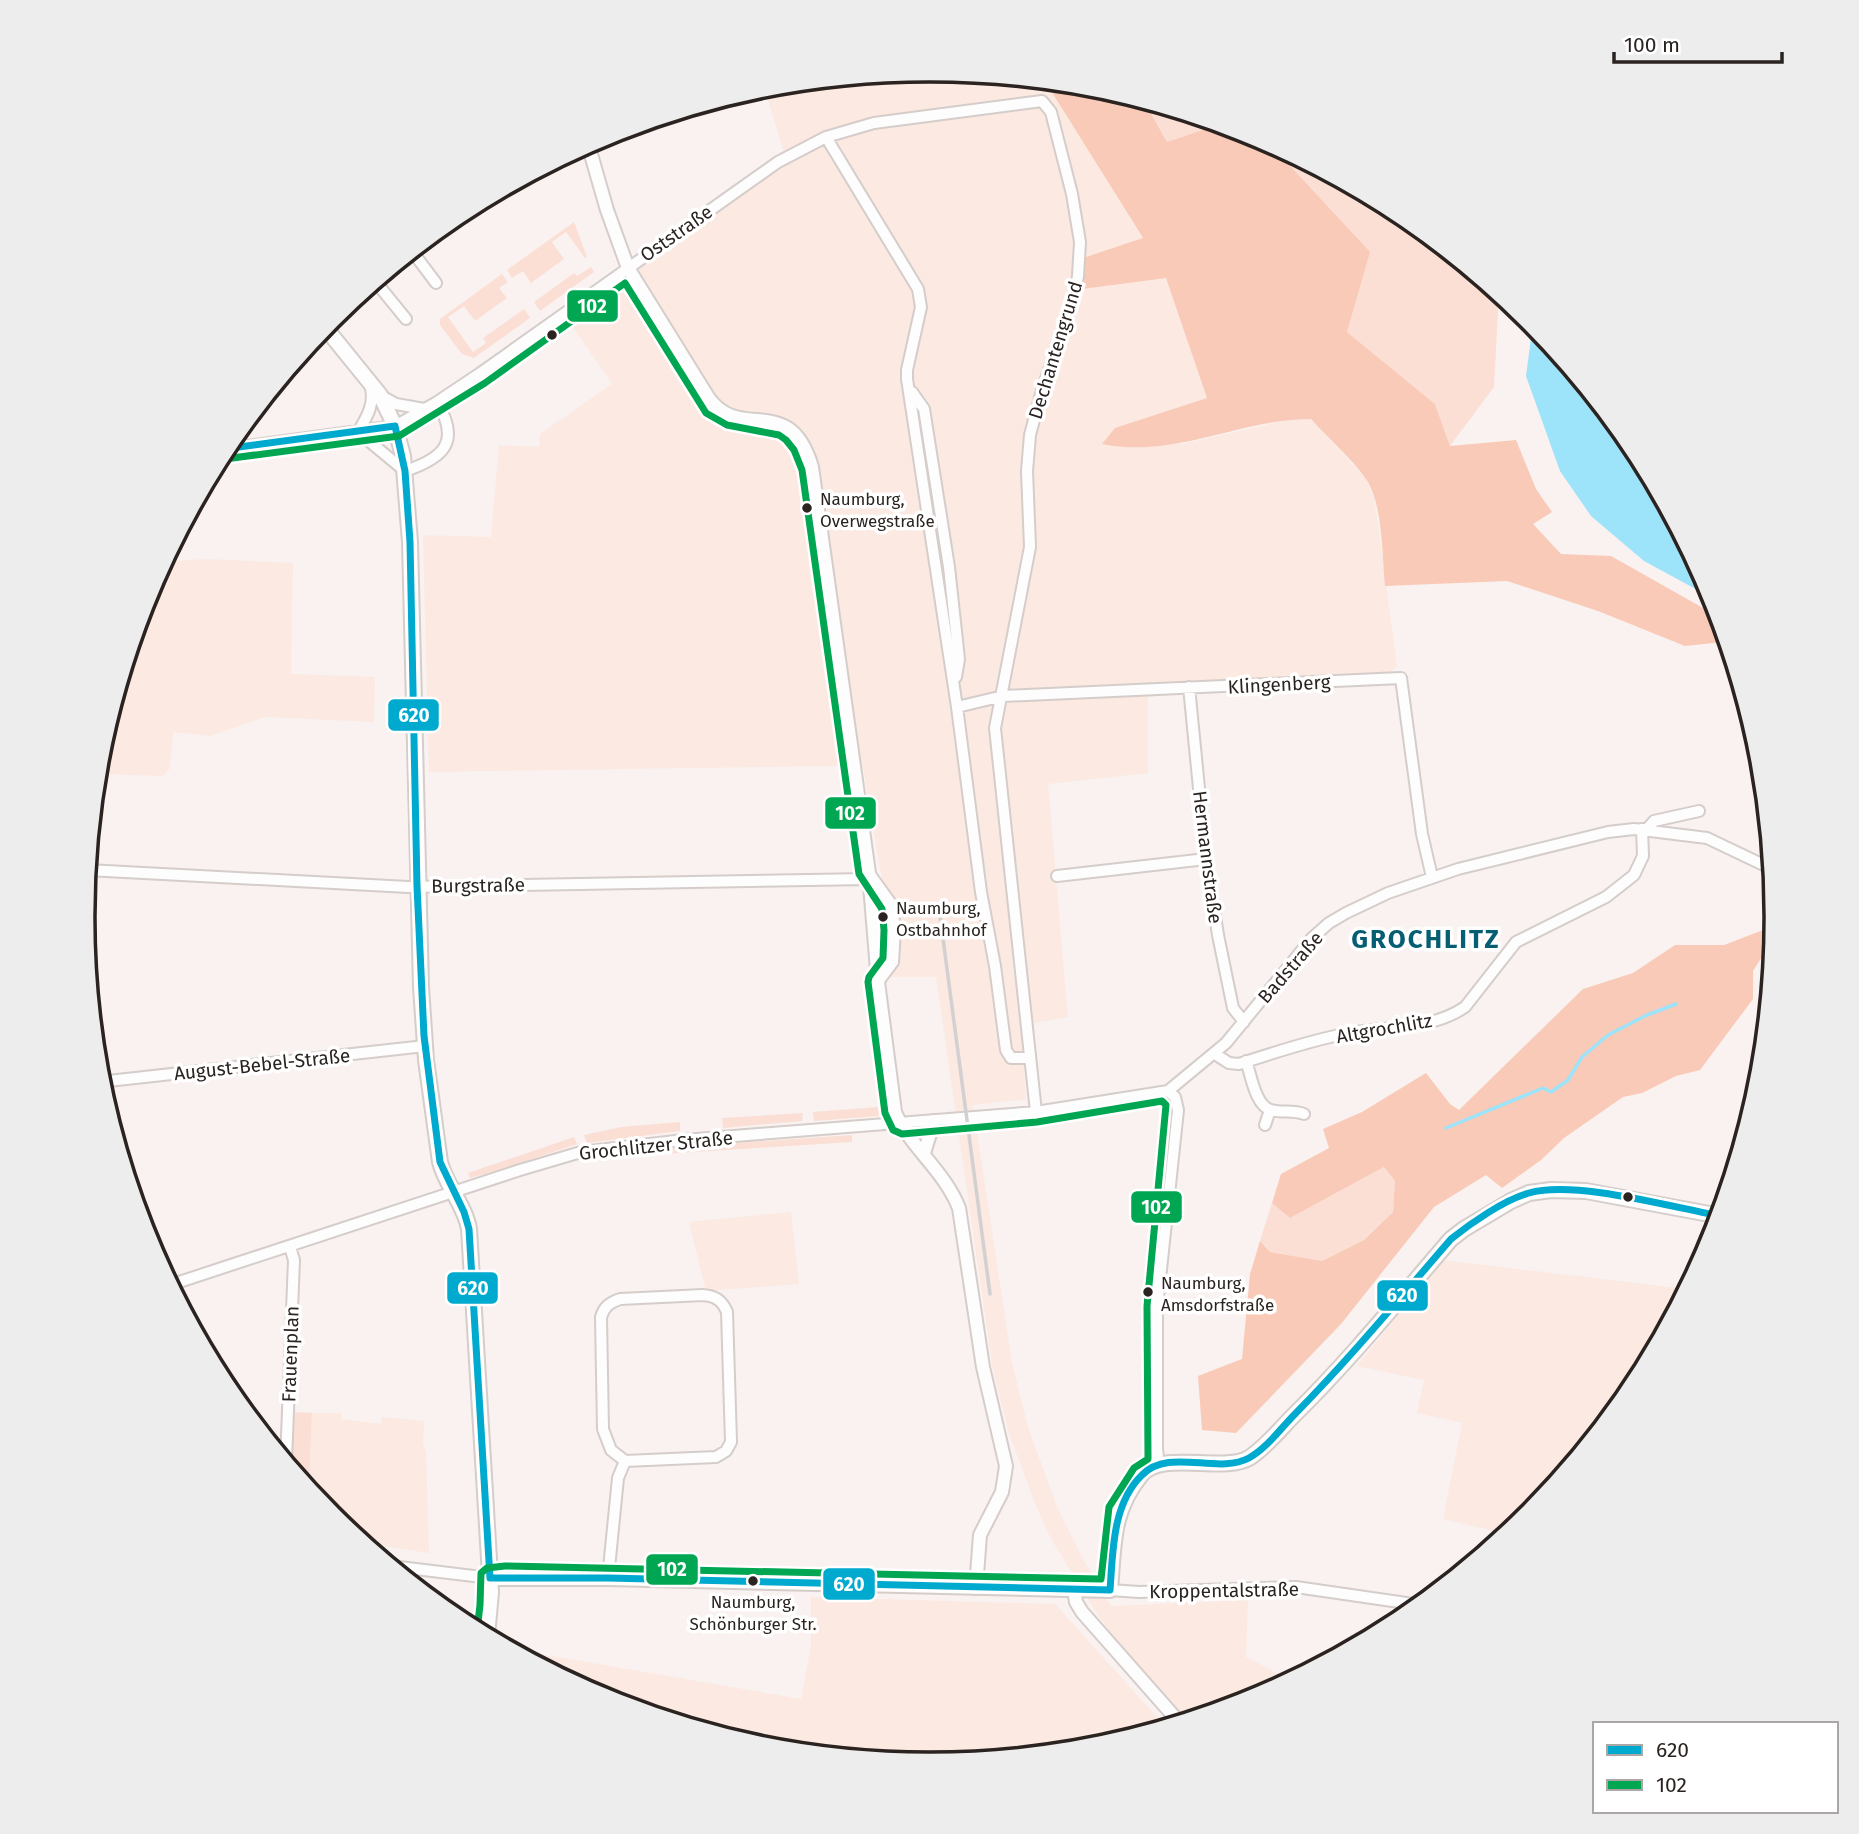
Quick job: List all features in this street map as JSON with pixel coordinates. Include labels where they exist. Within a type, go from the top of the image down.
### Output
[{"type":"main road","points":[[331,335],[380,395],[395,426],[405,471],[410,541],[417,886],[425,1046],[440,1162],[466,1215],[469,1229],[490,1578],[488,1625]]},
{"type":"main road","points":[[490,1578],[608,1578],[1110,1590],[1119,1511],[1142,1474],[1159,1465],[1235,1461],[1251,1457],[1316,1394],[1456,1234],[1522,1196],[1537,1191],[1574,1189],[1709,1214]]},
{"type":"street","name":"Dechantengrund","points":[[826,138],[874,123],[1042,101],[1051,113],[1072,194],[1080,242],[1078,276],[1073,301],[1042,390],[1030,435],[1027,481],[1030,547],[1003,696]]},
{"type":"street","name":"Oststraße","points":[[239,447],[395,426],[438,402],[778,162],[826,138]]},
{"type":"street","points":[[826,138],[918,289],[921,307],[907,370],[957,707],[981,892],[995,966],[1006,1050],[1011,1058],[1030,1058]]},
{"type":"street","points":[[591,154],[628,268],[714,406],[732,416],[781,424],[792,429],[803,441],[812,467],[870,876],[878,982],[895,1112],[901,1124],[954,1194],[959,1208],[983,1367],[1006,1466],[1002,1492],[980,1535],[976,1588]]},
{"type":"street","points":[[417,258],[436,283]]},
{"type":"street","points":[[381,288],[406,319]]},
{"type":"street","points":[[369,381],[372,391],[371,408],[358,432],[405,471],[431,461],[443,450],[448,430],[438,402]]},
{"type":"street","points":[[380,395],[397,404],[427,409]]},
{"type":"street","name":"Klingenberg","points":[[957,707],[1003,696],[1401,678],[1422,834],[1432,877]]},
{"type":"street","name":"Hermannstraße","points":[[1189,687],[1206,859],[1230,999],[1235,1013],[1244,1022]]},
{"type":"street","points":[[1003,696],[995,728],[995,744],[1036,1112]]},
{"type":"street","name":"Badstraße","points":[[1644,829],[1654,821],[1699,811]]},
{"type":"street","name":"Badstraße","points":[[1036,1112],[1168,1091],[1215,1054],[1312,938],[1329,923],[1388,893],[1432,877],[1608,832],[1644,829],[1707,838],[1762,864]]},
{"type":"street","name":"Altgrochlitz","points":[[1246,1062],[1337,1036],[1433,1021],[1460,1010],[1481,988],[1516,942],[1600,901],[1629,880],[1643,856],[1644,829]]},
{"type":"street","points":[[1057,876],[1206,859]]},
{"type":"street","name":"Burgstraße","points":[[97,870],[417,886],[870,876]]},
{"type":"street","points":[[870,876],[892,905],[895,930],[893,961],[878,982]]},
{"type":"street","name":"August-Bebel-Straße","points":[[111,1081],[425,1046]]},
{"type":"street","points":[[1215,1054],[1229,1063],[1246,1062],[1259,1098],[1270,1110],[1304,1114]]},
{"type":"street","points":[[1159,1465],[1157,1307],[1178,1110],[1175,1097],[1168,1091]]},
{"type":"street","points":[[1265,1125],[1270,1110]]},
{"type":"street","name":"Grochlitzer Straße","points":[[179,1282],[563,1156],[684,1140],[1036,1112]]},
{"type":"street","points":[[924,1153],[934,1121]]},
{"type":"street","name":"Frauenplan","points":[[287,1448],[294,1260],[290,1247]]},
{"type":"street","points":[[713,1296],[723,1303],[727,1312],[731,1442],[726,1451],[716,1457],[625,1461],[611,1450],[603,1429],[603,1309],[610,1302],[620,1299],[713,1296]]},
{"type":"street","points":[[608,1578],[618,1478],[625,1461]]},
{"type":"street","points":[[407,1568],[490,1578]]},
{"type":"street","name":"Kroppentalstraße","points":[[1110,1590],[1151,1592],[1296,1587],[1405,1603]]},
{"type":"street","points":[[1074,1590],[1076,1602],[1082,1612],[1173,1715]]},
{"type":"shaded area","points":[[930,82],[1051,91],[1143,239],[1083,258],[1166,278],[1208,398],[1115,428],[1182,444],[1292,419],[1311,419],[1367,480],[1374,498],[1397,666],[1387,675],[1259,678],[1189,694],[1148,697],[1148,773],[1048,784],[1068,1017],[1021,1025],[1026,1099],[973,1105],[1012,1363],[1028,1427],[1057,1507],[1083,1559],[1111,1606],[1248,1600],[1246,1657],[1280,1675],[1179,1713],[1135,1664],[1099,1617],[1050,1537],[1009,1433],[993,1370],[936,977],[891,977],[887,909],[862,762],[838,766],[429,772],[423,535],[491,537],[499,445],[539,447],[540,434],[612,384],[564,314],[785,156],[768,98],[821,89]]},
{"type":"shaded area","points":[[1051,91],[1150,112],[1167,142],[1204,129],[1287,163],[1370,252],[1347,332],[1435,404],[1450,446],[1516,440],[1536,489],[1552,512],[1533,524],[1561,554],[1611,556],[1705,609],[1718,643],[1685,646],[1598,611],[1507,581],[1385,586],[1381,531],[1372,490],[1354,464],[1311,419],[1259,425],[1181,443],[1129,447],[1102,444],[1115,428],[1207,398],[1166,278],[1082,289],[1083,258],[1143,238]]},
{"type":"shaded area","points":[[1150,112],[1204,129],[1167,142]]},
{"type":"shaded area","points":[[1287,163],[1347,194],[1393,223],[1438,255],[1498,306],[1494,387],[1450,446],[1435,404],[1347,332],[1369,252]]},
{"type":"shaded area","points":[[574,222],[587,257],[585,258],[566,232],[552,242],[564,259],[531,283],[523,271],[512,278],[507,270]]},
{"type":"shaded area","points":[[591,267],[594,272],[540,311],[534,302],[574,273],[577,276]]},
{"type":"shaded area","points":[[502,274],[508,282],[499,288],[507,298],[475,321],[464,306],[448,317],[473,352],[486,343],[483,338],[524,309],[530,318],[474,358],[462,354],[440,325],[440,319]]},
{"type":"shaded area","points":[[205,559],[293,563],[291,674],[375,677],[374,722],[265,717],[210,736],[173,732],[170,768],[163,776],[108,774],[123,701],[139,649],[158,598],[177,561]]},
{"type":"shaded area","points":[[1764,930],[1763,956],[1753,971],[1753,999],[1700,1070],[1676,1076],[1642,1093],[1623,1097],[1564,1138],[1541,1160],[1502,1188],[1486,1175],[1434,1207],[1341,1324],[1236,1433],[1202,1430],[1198,1376],[1242,1359],[1250,1274],[1260,1241],[1270,1252],[1322,1261],[1364,1240],[1393,1212],[1395,1181],[1384,1167],[1290,1218],[1272,1203],[1281,1174],[1329,1148],[1323,1129],[1362,1112],[1426,1073],[1450,1104],[1459,1110],[1583,989],[1633,973],[1675,945],[1724,945]]},
{"type":"shaded area","points":[[878,1107],[879,1116],[814,1121],[813,1112]]},
{"type":"shaded area","points":[[803,1113],[802,1121],[723,1128],[722,1118]]},
{"type":"shaded area","points":[[680,1122],[680,1131],[587,1143],[584,1135],[621,1127]]},
{"type":"shaded area","points":[[852,1135],[852,1142],[663,1154],[662,1148]]},
{"type":"shaded area","points":[[574,1137],[577,1144],[470,1178],[468,1173]]},
{"type":"shaded area","points":[[1384,1167],[1395,1181],[1393,1212],[1364,1240],[1322,1261],[1270,1252],[1260,1241],[1272,1203],[1290,1218]]},
{"type":"shaded area","points":[[791,1212],[799,1284],[706,1291],[689,1222]]},
{"type":"shaded area","points":[[1442,1260],[1677,1288],[1624,1381],[1592,1425],[1557,1467],[1494,1531],[1443,1519],[1462,1423],[1417,1413],[1424,1380],[1357,1366]]},
{"type":"shaded area","points":[[294,1412],[312,1413],[309,1475],[292,1455]]},
{"type":"shaded area","points":[[312,1413],[341,1413],[341,1419],[381,1424],[382,1417],[424,1421],[429,1553],[379,1545],[310,1475]]},
{"type":"shaded area","points":[[811,1597],[1055,1604],[1159,1719],[1092,1736],[984,1750],[930,1752],[821,1745],[767,1736],[661,1707],[610,1688],[540,1655],[801,1699],[811,1646]]},
{"type":"water","points":[[1531,339],[1592,409],[1624,453],[1678,548],[1697,590],[1644,561],[1591,516],[1560,471],[1526,376]]},
{"type":"waterway","points":[[1446,1128],[1543,1088],[1551,1092],[1568,1080],[1582,1057],[1608,1035],[1676,1004]]},
{"type":"railway","points":[[940,916],[990,1294]]},
{"type":"transit line","name":"102","points":[[232,458],[399,436],[485,383],[625,283],[706,413],[727,425],[779,435],[794,450],[802,470],[859,874],[882,909],[883,958],[868,982],[885,1113],[893,1130],[902,1134],[1037,1122],[1162,1101],[1166,1105],[1147,1306],[1148,1459],[1134,1468],[1109,1507],[1101,1579],[505,1566],[487,1568],[481,1573],[478,1619]]},
{"type":"transit line","name":"620","points":[[395,426],[405,471],[410,542],[417,886],[424,1036],[440,1162],[464,1212],[469,1229],[490,1578]]},
{"type":"transit line","name":"620","points":[[239,447],[395,426]]},
{"type":"transit line","name":"620","points":[[490,1578],[608,1578],[1110,1590],[1119,1514],[1132,1487],[1142,1475],[1153,1467],[1166,1463],[1223,1464],[1256,1454],[1335,1371],[1451,1239],[1488,1213],[1529,1193],[1571,1190],[1623,1196],[1709,1214]]},
{"type":"place","name":"Naumburg, Overwegstraße","points":[[807,508]]},
{"type":"place","name":"Naumburg, Ostbahnhof","points":[[883,917]]},
{"type":"place","name":"Naumburg, Amsdorfstraße","points":[[1148,1292]]},
{"type":"place","name":"Naumburg, Schönburger Str.","points":[[753,1581]]},
{"type":"district","name":"GROCHLITZ","points":[[1426,939]]}]
